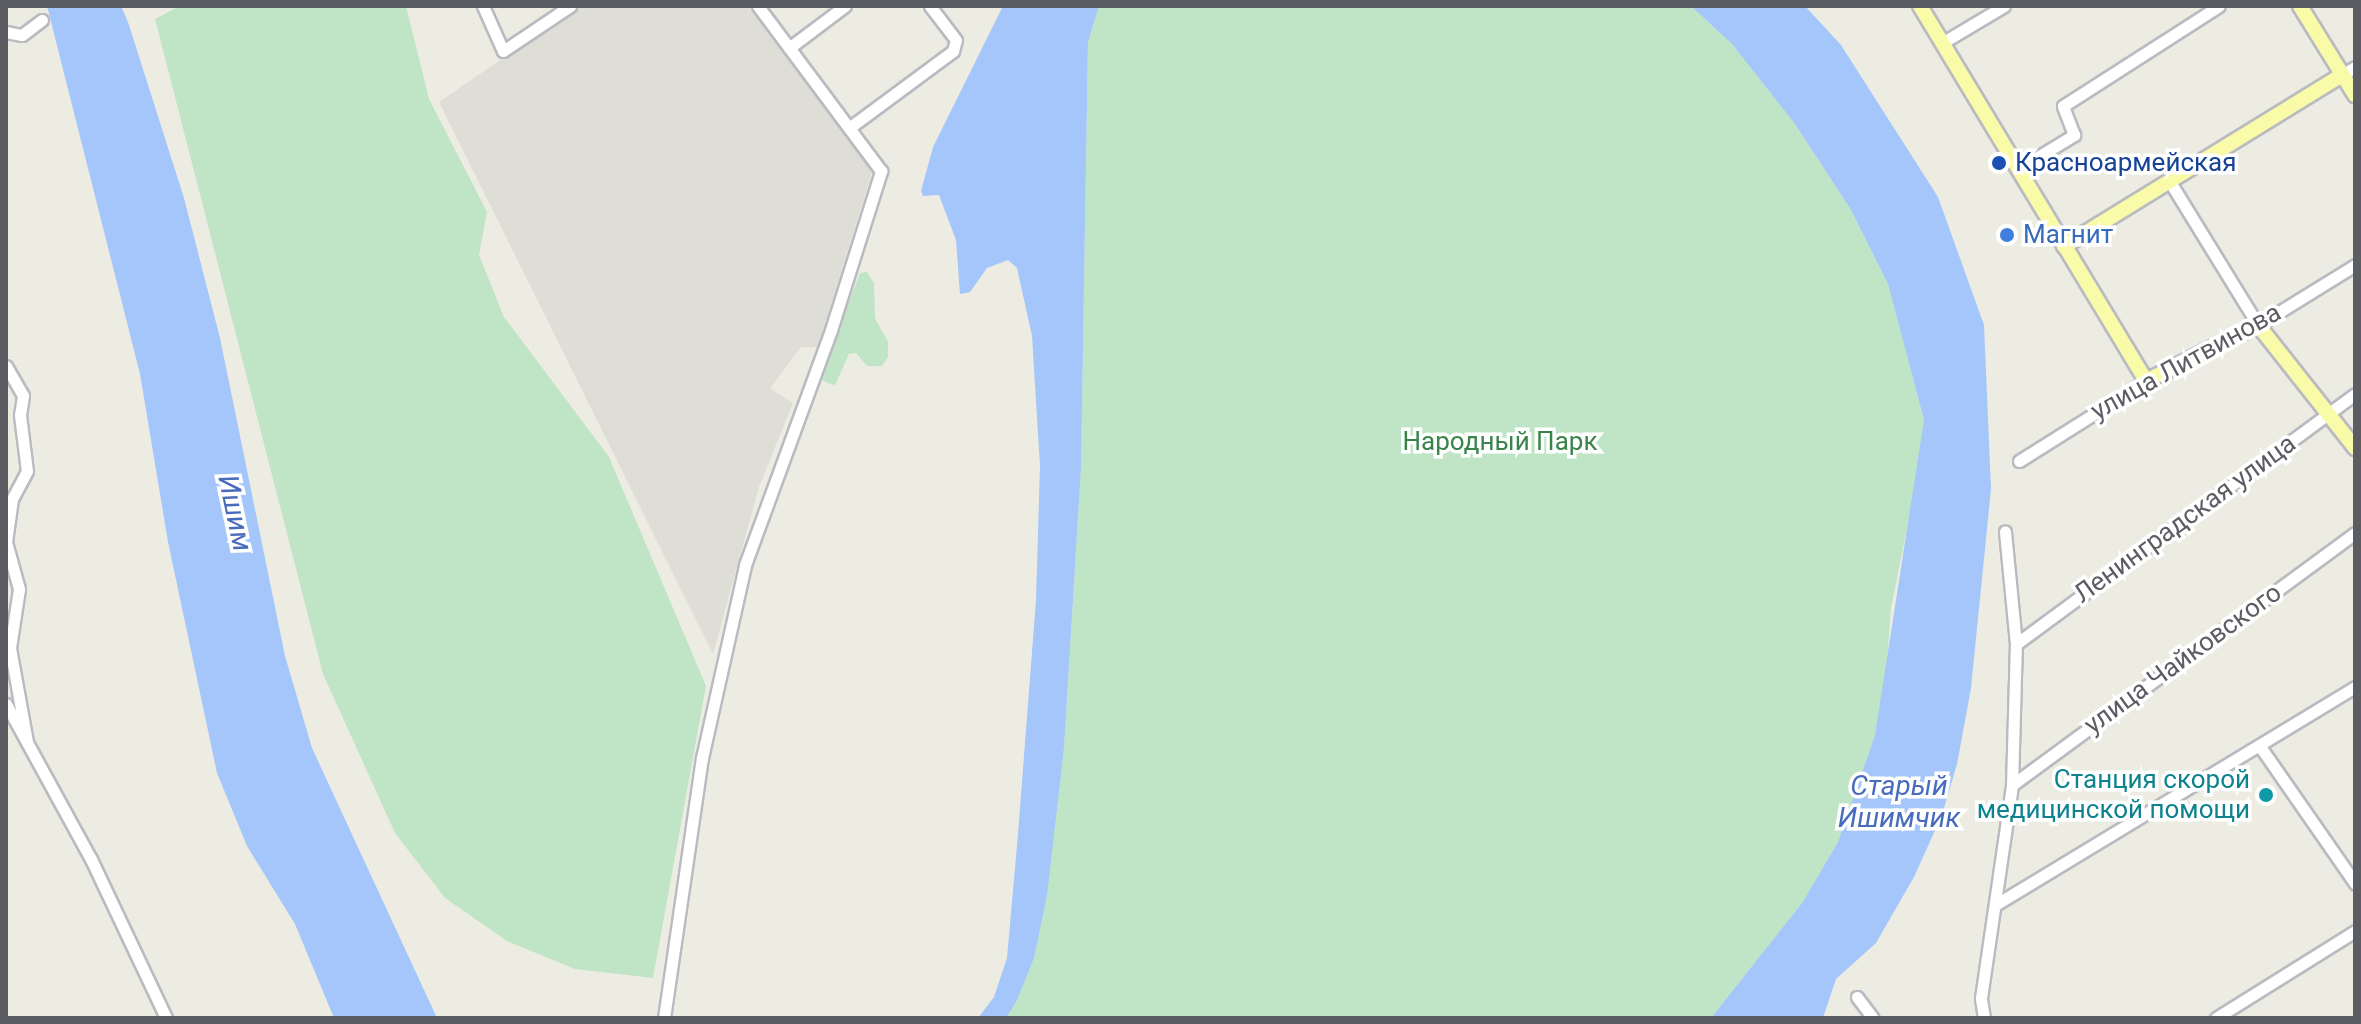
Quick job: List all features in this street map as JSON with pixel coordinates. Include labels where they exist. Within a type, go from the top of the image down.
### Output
[{"type":"main road","points":[[1920,6],[2146,381]]},
{"type":"main road","points":[[2300,6],[2349,71],[2355,95]]},
{"type":"main road","points":[[2064,246],[2349,71]]},
{"type":"main road","points":[[2258,325],[2355,448]]},
{"type":"main road","name":"улица Литвинова","points":[[2146,381],[2258,325]]},
{"type":"street","points":[[483,6],[503,51],[570,6]]},
{"type":"street","points":[[664,1018],[702,758],[745,565],[831,330],[881,171],[758,6]]},
{"type":"street","points":[[789,48],[845,6]]},
{"type":"street","points":[[849,128],[953,51],[956,40],[930,6]]},
{"type":"street","points":[[1942,43],[2004,6]]},
{"type":"street","points":[[2018,169],[2074,135],[2063,106],[2219,6]]},
{"type":"street","points":[[6,32],[22,35],[42,20]]},
{"type":"street","points":[[2170,182],[2258,325]]},
{"type":"street","name":"улица Литвинова","points":[[2258,325],[2355,265]]},
{"type":"street","points":[[6,366],[23,396],[20,415],[27,471],[12,499],[6,542],[19,589],[10,648],[27,742]]},
{"type":"street","name":"улица Литвинова","points":[[2019,461],[2146,381]]},
{"type":"street","name":"Ленинградская улица","points":[[2016,644],[2355,394]]},
{"type":"street","points":[[1984,1018],[1981,998],[2012,785],[2016,644],[2005,532]]},
{"type":"street","name":"улица Чайковского","points":[[2012,785],[2355,533]]},
{"type":"street","points":[[1995,905],[2261,748],[2355,687]]},
{"type":"street","points":[[6,704],[91,859],[166,1018]]},
{"type":"street","points":[[2261,748],[2355,883]]},
{"type":"street","points":[[2216,1018],[2355,931]]},
{"type":"street","points":[[1857,997],[1873,1018]]},
{"type":"shaded area","points":[[579,6],[748,6],[872,172],[818,347],[801,347],[770,388],[793,403],[759,487],[713,654],[439,102]]},
{"type":"green space","points":[[180,6],[406,6],[429,99],[487,212],[479,255],[504,317],[609,457],[706,686],[653,978],[575,969],[507,941],[445,898],[395,833],[323,674],[155,19]]},
{"type":"green space","name":"Народный Парк","points":[[1099,6],[1691,6],[1732,44],[1795,124],[1851,210],[1888,284],[1924,420],[1918,474],[1891,608],[1886,675],[1875,735],[1838,842],[1802,903],[1711,1018],[1006,1018],[1034,958],[1064,749],[1081,468],[1088,42]]},
{"type":"green space","points":[[867,272],[874,283],[875,318],[888,342],[888,357],[882,366],[867,366],[856,353],[849,354],[835,385],[827,383],[821,379],[829,354],[860,273]]},
{"type":"water","name":"Ишим","points":[[47,6],[121,6],[128,22],[184,198],[220,338],[285,656],[312,748],[437,1018],[334,1018],[295,924],[247,846],[217,773],[168,542],[140,374]]},
{"type":"water","points":[[1003,6],[1099,6],[1088,42],[1081,468],[1064,748],[1047,895],[1034,958],[1016,1002],[1006,1018],[978,1018],[994,997],[1007,958],[1018,834],[1036,600],[1040,466],[1032,336],[1017,268],[1008,260],[987,268],[970,292],[960,294],[956,240],[939,195],[923,196],[921,191],[933,147]]},
{"type":"water","name":"Старый Ишимчик","points":[[1691,6],[1805,6],[1841,45],[1938,197],[1984,325],[1991,489],[1971,688],[1957,764],[1942,815],[1914,877],[1876,943],[1836,979],[1823,1018],[1711,1018],[1802,903],[1838,842],[1875,735],[1924,420],[1888,284],[1851,210],[1795,124],[1732,44]]},
{"type":"place","name":"Красноармейская","points":[[1999,163]]},
{"type":"place","name":"Магнит","points":[[2007,235]]},
{"type":"place","name":"Станция скорой медицинской помощи","points":[[2266,795]]}]
